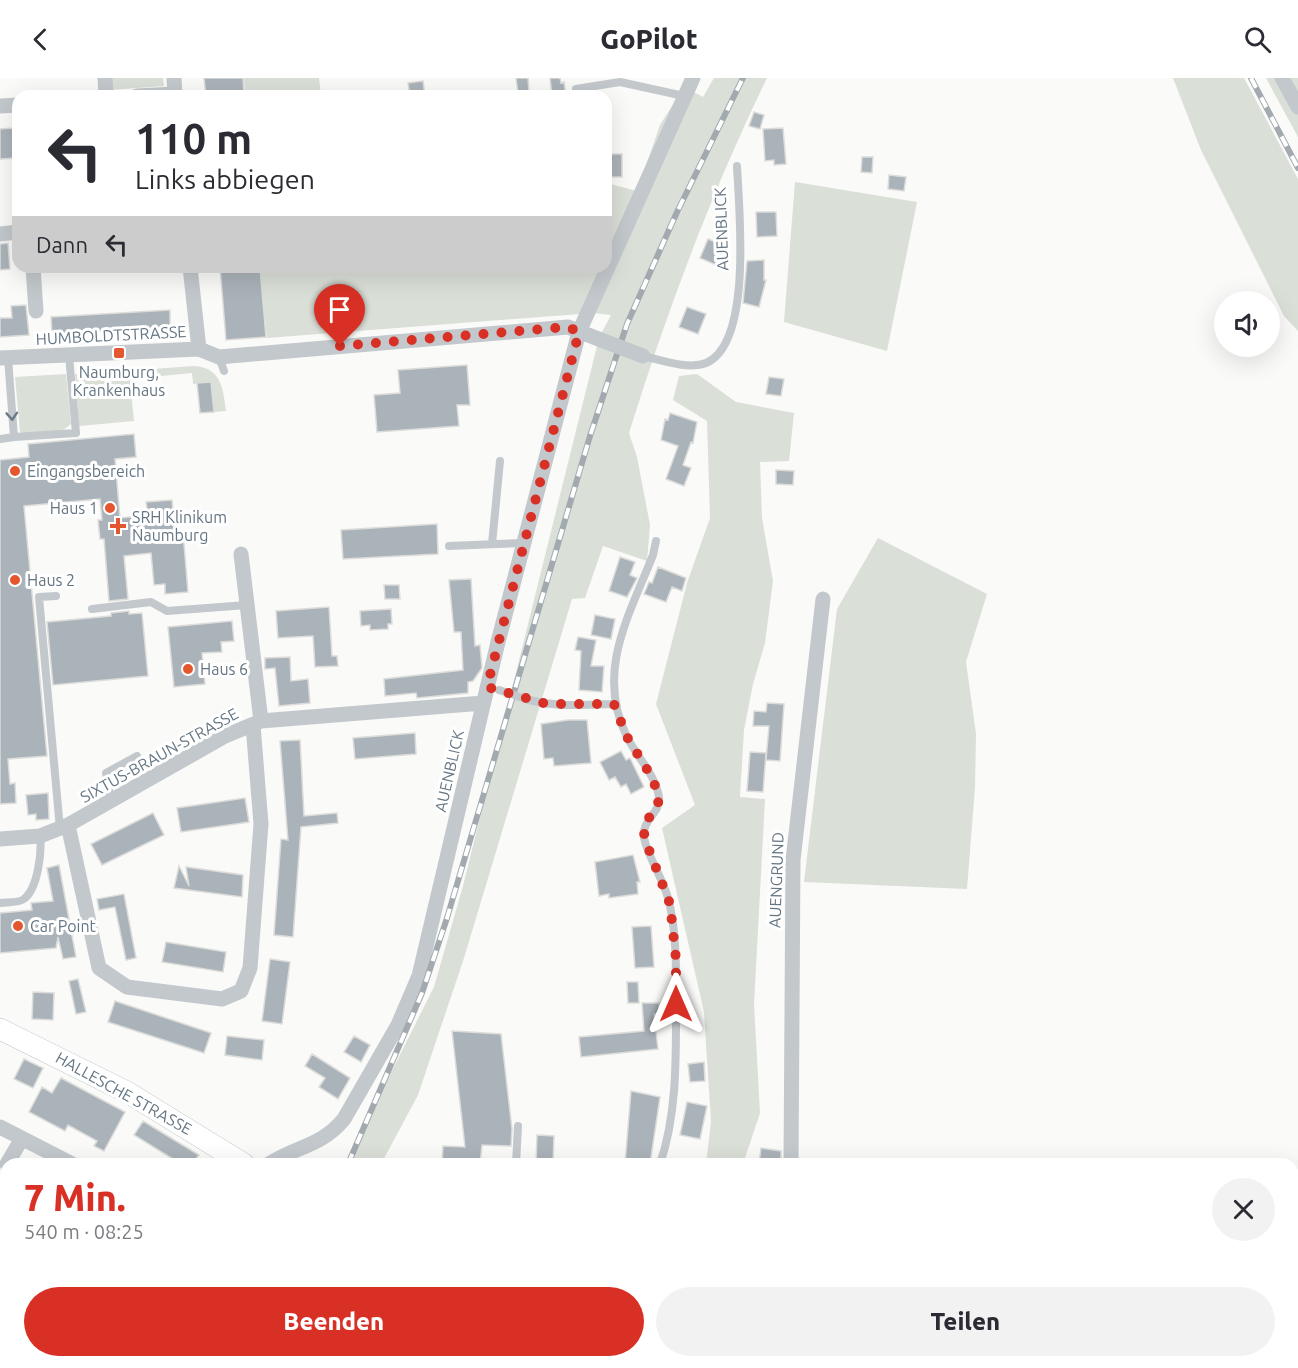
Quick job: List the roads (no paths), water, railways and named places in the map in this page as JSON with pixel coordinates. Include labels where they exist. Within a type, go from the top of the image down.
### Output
[{"type":"main road","name":"HALLESCHE STRASSE","points":[[0,1029],[127,1092],[232,1158]]},
{"type":"street","name":"AUENBLICK","points":[[612,258],[693,78]]},
{"type":"street","points":[[1282,78],[1298,107]]},
{"type":"street","points":[[33,273],[36,311]]},
{"type":"street","points":[[191,273],[199,349]]},
{"type":"street","name":"AUENBLICK","points":[[284,1158],[308,1148],[332,1133],[355,1102],[406,1010],[424,955],[483,703],[493,688],[523,543],[579,332],[605,273]]},
{"type":"street","name":"HUMBOLDTSTRASSE","points":[[4,358],[199,349],[222,364],[568,327],[579,332]]},
{"type":"street","name":"AUENBLICK","points":[[579,332],[643,356]]},
{"type":"street","points":[[64,827],[99,968],[127,987],[222,999],[241,991],[250,968],[261,824],[257,723],[241,554]]},
{"type":"street","name":"AUENGRUND","points":[[791,1158],[793,860],[823,599]]},
{"type":"street","name":"SIXTUS-BRAUN-STRASSE","points":[[0,839],[40,836],[64,827],[225,736],[257,723],[483,703]]},
{"type":"street","points":[[0,1127],[59,1158]]},
{"type":"street","points":[[10,1158],[21,1140]]},
{"type":"lane","points":[[576,89],[620,82],[684,96]]},
{"type":"lane","name":"AUENBLICK","points":[[643,356],[685,364],[704,364],[723,352],[733,322],[742,270],[737,166]]},
{"type":"lane","points":[[0,439],[76,433],[69,356]]},
{"type":"lane","points":[[4,358],[14,437]]},
{"type":"lane","points":[[492,544],[500,461]]},
{"type":"lane","points":[[656,541],[653,555],[620,639],[612,671],[614,704],[627,737],[653,779],[659,799],[657,807],[645,823],[644,837],[670,904],[676,959],[676,1073],[666,1146],[662,1158]]},
{"type":"lane","points":[[449,546],[523,543]]},
{"type":"lane","points":[[56,596],[39,597],[64,827]]},
{"type":"lane","points":[[92,609],[151,602],[167,611],[247,605]]},
{"type":"lane","points":[[493,688],[547,704],[577,706],[614,704]]},
{"type":"lane","points":[[111,801],[106,773],[137,756]]},
{"type":"lane","points":[[0,903],[20,901],[26,897],[40,861],[40,836]]},
{"type":"lane","points":[[516,1158],[518,1126]]},
{"type":"railway","points":[[351,1158],[422,993],[447,918],[590,436],[627,324],[677,212],[743,78]]},
{"type":"railway","points":[[1251,78],[1298,168]]},
{"type":"place","name":"Naumburg, Krankenhaus","points":[[119,353]]},
{"type":"place","name":"Eingangsbereich","points":[[15,471]]},
{"type":"place","name":"Haus 1","points":[[110,508]]},
{"type":"place","name":"SRH Klinikum Naumburg","points":[[118,526]]},
{"type":"place","name":"Haus 2","points":[[15,580]]},
{"type":"place","name":"Haus 6","points":[[188,669]]},
{"type":"place","name":"Car Point","points":[[18,926]]}]
